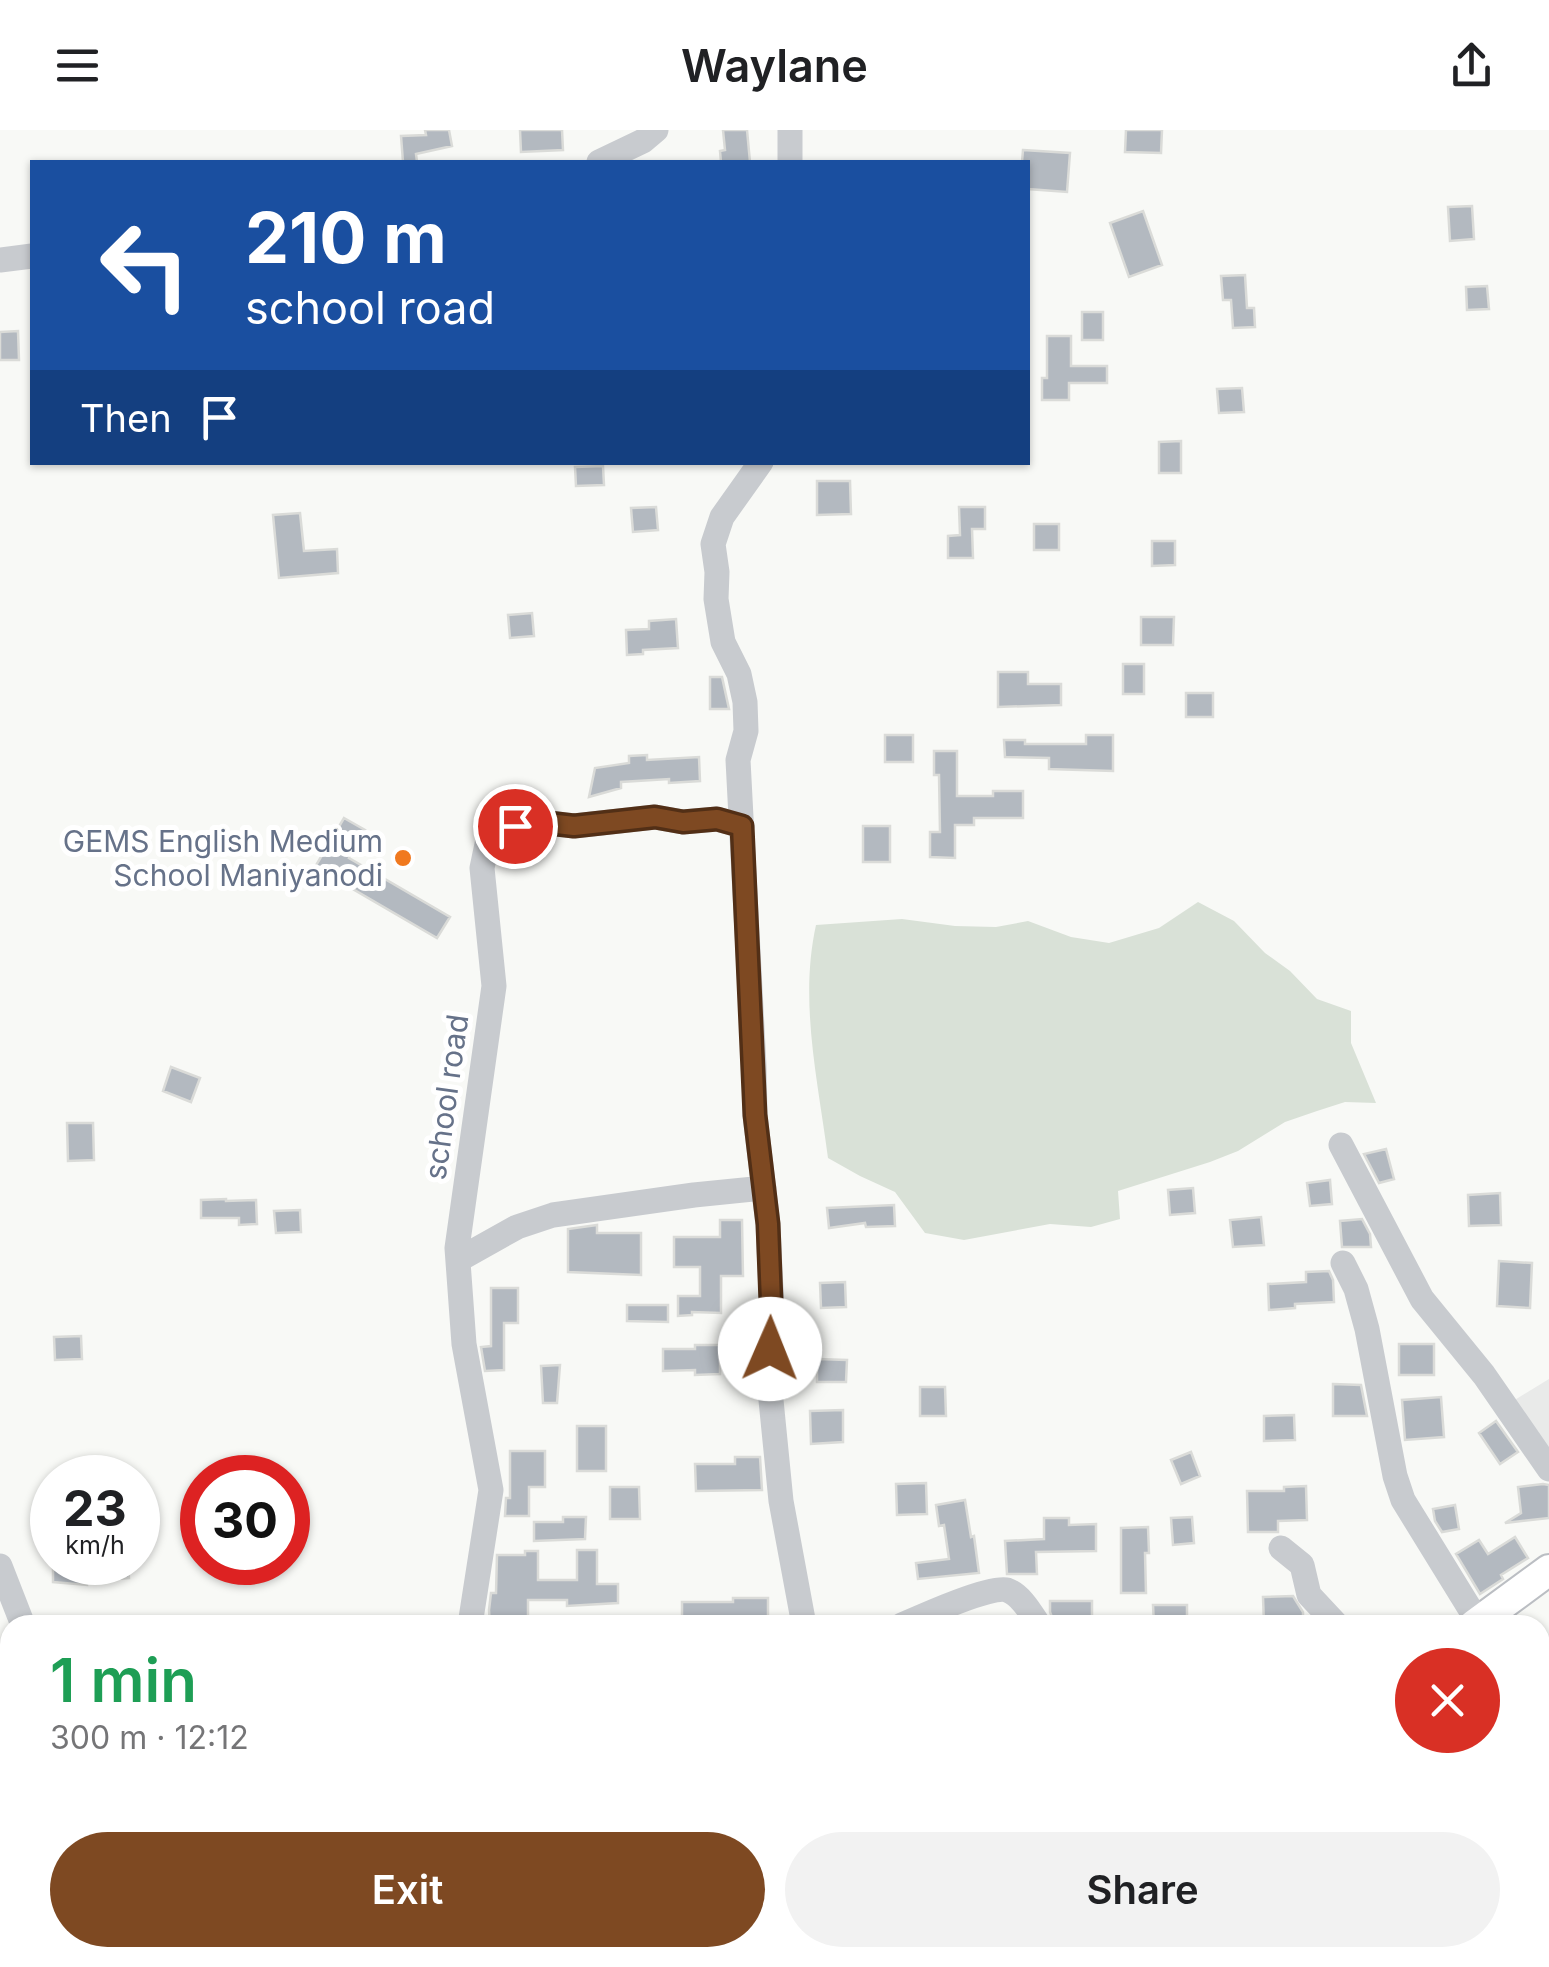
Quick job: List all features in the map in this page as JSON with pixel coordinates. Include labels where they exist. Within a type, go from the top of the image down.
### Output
[{"type":"main road","points":[[1490,1615],[1549,1570]]},
{"type":"street","points":[[603,160],[643,141],[656,130]]},
{"type":"street","points":[[790,130],[790,160]]},
{"type":"street","points":[[0,260],[30,256]]},
{"type":"street","points":[[760,465],[722,517],[713,544],[723,642],[739,674],[745,702],[746,731],[738,760],[755,1115],[768,1224],[772,1328],[768,1370],[781,1501],[802,1615]]},
{"type":"street","name":"school road","points":[[472,1615],[491,1490],[464,1344],[457,1248],[494,986],[482,868],[490,830],[540,822],[574,826],[655,817],[683,822],[717,819],[742,826]]},
{"type":"street","points":[[1341,1146],[1422,1300],[1484,1376],[1549,1469]]},
{"type":"street","points":[[458,1260],[516,1226],[554,1215],[764,1188]]},
{"type":"street","points":[[1343,1264],[1356,1288],[1367,1329],[1403,1500],[1473,1615]]},
{"type":"street","points":[[1281,1548],[1302,1565],[1310,1595],[1327,1615]]},
{"type":"street","points":[[0,1566],[19,1615]]},
{"type":"street","points":[[927,1615],[1005,1589],[1017,1596],[1031,1615]]},
{"type":"shaded area","points":[[1198,902],[1234,921],[1317,999],[1351,1011],[1351,1043],[1376,1103],[1345,1102],[1317,1111],[1285,1122],[1238,1151],[1118,1191],[1120,1219],[1091,1227],[1050,1224],[964,1240],[925,1233],[895,1192],[828,1158],[810,1012],[816,925],[902,919],[996,927],[1028,921],[1071,937],[1109,943],[1159,928]]},
{"type":"shaded area","points":[[1549,1379],[1549,1456],[1513,1401]]},
{"type":"building","points":[[425,130],[449,130],[452,146],[416,154],[417,160],[403,160],[401,136],[426,135]]},
{"type":"building","points":[[520,130],[562,130],[563,150],[521,152]]},
{"type":"building","points":[[723,130],[747,130],[750,160],[721,160],[720,151],[725,150]]},
{"type":"building","points":[[1126,130],[1162,130],[1161,153],[1125,152]]},
{"type":"building","points":[[1023,150],[1070,153],[1067,192],[1030,189],[1030,160],[1022,160]]},
{"type":"building","points":[[1472,206],[1474,239],[1450,241],[1448,207]]},
{"type":"building","points":[[1143,211],[1162,265],[1129,277],[1110,223]]},
{"type":"building","points":[[1245,275],[1247,308],[1254,308],[1255,327],[1233,328],[1231,300],[1223,300],[1221,276]]},
{"type":"building","points":[[1487,286],[1489,309],[1467,310],[1466,287]]},
{"type":"building","points":[[1082,312],[1103,312],[1103,340],[1082,340]]},
{"type":"building","points":[[18,331],[19,360],[0,360],[0,332]]},
{"type":"building","points":[[1047,336],[1071,336],[1071,366],[1107,366],[1107,383],[1069,383],[1069,400],[1042,400],[1042,378],[1047,378]]},
{"type":"building","points":[[1242,388],[1244,412],[1219,413],[1217,389]]},
{"type":"building","points":[[1181,441],[1181,473],[1159,473],[1159,442]]},
{"type":"building","points":[[603,466],[604,485],[576,486],[575,467]]},
{"type":"building","points":[[817,481],[850,481],[851,514],[817,515]]},
{"type":"building","points":[[656,507],[658,530],[633,532],[631,508]]},
{"type":"building","points":[[959,507],[985,507],[985,529],[972,529],[973,558],[948,558],[948,536],[960,535]]},
{"type":"building","points":[[300,513],[304,551],[337,549],[338,573],[279,578],[273,515]]},
{"type":"building","points":[[1034,524],[1059,524],[1059,550],[1034,550]]},
{"type":"building","points":[[1152,541],[1175,541],[1175,565],[1152,566]]},
{"type":"building","points":[[532,613],[534,636],[510,638],[508,615]]},
{"type":"building","points":[[1141,617],[1174,617],[1173,645],[1141,645]]},
{"type":"building","points":[[676,619],[678,648],[627,655],[626,630],[649,629],[649,621]]},
{"type":"building","points":[[1123,664],[1144,664],[1144,694],[1123,694]]},
{"type":"building","points":[[998,672],[1028,672],[1028,684],[1061,684],[1061,705],[998,707]]},
{"type":"building","points":[[710,677],[722,677],[729,709],[710,709]]},
{"type":"building","points":[[1186,693],[1213,693],[1213,717],[1186,717]]},
{"type":"building","points":[[885,735],[913,735],[913,762],[885,762]]},
{"type":"building","points":[[1086,735],[1113,735],[1113,771],[1049,769],[1049,758],[1005,757],[1004,740],[1086,744]]},
{"type":"building","points":[[934,751],[957,751],[957,796],[1023,791],[1023,818],[974,818],[974,825],[955,825],[955,858],[930,857],[930,832],[940,832],[939,775],[934,775]]},
{"type":"building","points":[[647,755],[647,760],[699,757],[700,781],[621,782],[621,788],[589,797],[595,768],[629,763],[629,756]]},
{"type":"building","name":"GEMS English Medium School Maniyanodi","points":[[344,818],[365,830],[349,858],[450,917],[437,938],[315,867]]},
{"type":"building","points":[[863,826],[890,826],[890,862],[863,862]]},
{"type":"building","points":[[171,1067],[200,1078],[191,1102],[163,1091]]},
{"type":"building","points":[[67,1123],[93,1123],[94,1160],[68,1161]]},
{"type":"building","points":[[1386,1149],[1394,1179],[1379,1183],[1364,1154]]},
{"type":"building","points":[[1330,1180],[1332,1204],[1310,1206],[1307,1183]]},
{"type":"building","points":[[1193,1188],[1195,1213],[1170,1215],[1168,1190]]},
{"type":"building","points":[[1500,1193],[1501,1225],[1469,1226],[1468,1195]]},
{"type":"building","points":[[201,1200],[256,1200],[257,1224],[239,1225],[239,1218],[201,1218]]},
{"type":"building","points":[[894,1205],[895,1226],[866,1227],[865,1223],[829,1228],[827,1208]]},
{"type":"building","points":[[300,1210],[301,1232],[276,1233],[274,1211]]},
{"type":"building","points":[[1261,1217],[1264,1245],[1233,1247],[1230,1220]]},
{"type":"building","points":[[1362,1219],[1370,1234],[1371,1247],[1342,1247],[1340,1221]]},
{"type":"building","points":[[720,1220],[742,1220],[743,1276],[721,1276],[721,1313],[692,1312],[678,1316],[678,1296],[700,1296],[700,1267],[674,1267],[674,1237],[720,1237]]},
{"type":"building","points":[[597,1225],[597,1233],[641,1233],[641,1275],[568,1272],[568,1229]]},
{"type":"building","points":[[1499,1261],[1532,1263],[1530,1308],[1497,1306]]},
{"type":"building","points":[[1329,1271],[1334,1302],[1269,1310],[1268,1284],[1306,1282],[1306,1272]]},
{"type":"building","points":[[845,1282],[846,1307],[821,1308],[820,1283]]},
{"type":"building","points":[[491,1288],[518,1288],[518,1323],[504,1323],[504,1370],[485,1371],[481,1347],[491,1346]]},
{"type":"building","points":[[627,1305],[668,1305],[668,1322],[627,1321]]},
{"type":"building","points":[[81,1336],[82,1359],[55,1360],[54,1337]]},
{"type":"building","points":[[1399,1344],[1434,1344],[1434,1375],[1399,1375]]},
{"type":"building","points":[[695,1345],[720,1345],[720,1374],[663,1371],[663,1349],[695,1349]]},
{"type":"building","points":[[817,1359],[847,1360],[846,1382],[817,1382]]},
{"type":"building","points":[[560,1365],[557,1403],[543,1403],[541,1366]]},
{"type":"building","points":[[1333,1384],[1361,1385],[1367,1416],[1333,1416]]},
{"type":"building","points":[[920,1387],[945,1387],[946,1416],[920,1416]]},
{"type":"building","points":[[1441,1397],[1444,1437],[1405,1440],[1402,1400]]},
{"type":"building","points":[[843,1410],[843,1442],[811,1444],[810,1411]]},
{"type":"building","points":[[1294,1415],[1295,1440],[1264,1441],[1264,1416]]},
{"type":"building","points":[[1496,1421],[1518,1452],[1500,1464],[1479,1433]]},
{"type":"building","points":[[577,1426],[606,1426],[606,1471],[577,1471]]},
{"type":"building","points":[[510,1451],[545,1451],[545,1487],[529,1487],[529,1516],[505,1516],[506,1498],[510,1498]]},
{"type":"building","points":[[1191,1452],[1200,1476],[1181,1484],[1171,1460]]},
{"type":"building","points":[[735,1457],[760,1457],[762,1490],[696,1491],[695,1464],[735,1464]]},
{"type":"building","points":[[926,1483],[927,1514],[897,1515],[896,1484]]},
{"type":"building","points":[[1549,1485],[1549,1518],[1505,1523],[1521,1513],[1518,1487]]},
{"type":"building","points":[[1306,1486],[1307,1520],[1278,1521],[1278,1532],[1248,1532],[1247,1491],[1284,1491],[1284,1487]]},
{"type":"building","points":[[610,1487],[639,1487],[640,1519],[610,1519]]},
{"type":"building","points":[[965,1500],[979,1573],[918,1579],[916,1563],[949,1559],[944,1525],[939,1526],[936,1505]]},
{"type":"building","points":[[1455,1505],[1459,1529],[1442,1532],[1433,1509]]},
{"type":"building","points":[[563,1517],[586,1517],[585,1539],[534,1541],[534,1522],[563,1522]]},
{"type":"building","points":[[1192,1517],[1194,1543],[1173,1545],[1171,1518]]},
{"type":"building","points":[[1044,1518],[1069,1518],[1069,1525],[1096,1524],[1096,1551],[1036,1552],[1037,1574],[1007,1574],[1005,1541],[1044,1539]]},
{"type":"building","points":[[1148,1527],[1146,1593],[1121,1593],[1121,1528]]},
{"type":"building","points":[[1515,1537],[1528,1558],[1480,1594],[1456,1554],[1479,1540],[1488,1554]]},
{"type":"building","points":[[577,1550],[597,1550],[597,1584],[618,1584],[618,1603],[567,1606],[567,1600],[528,1600],[528,1615],[489,1615],[491,1593],[496,1593],[497,1555],[538,1551],[538,1580],[577,1580]]},
{"type":"building","points":[[1293,1596],[1303,1615],[1264,1615],[1263,1597]]},
{"type":"building","points":[[733,1598],[768,1598],[768,1615],[682,1615],[682,1602],[733,1602]]},
{"type":"building","points":[[1050,1601],[1092,1601],[1092,1615],[1050,1612]]},
{"type":"building","points":[[1153,1605],[1187,1605],[1187,1615],[1154,1615]]},
{"type":"place","name":"GEMS English Medium School Maniyanodi","points":[[403,858]]},
{"type":"route","points":[[515,826],[540,822],[574,826],[655,817],[683,822],[717,819],[742,826],[755,1115],[768,1224],[770,1349]]}]
